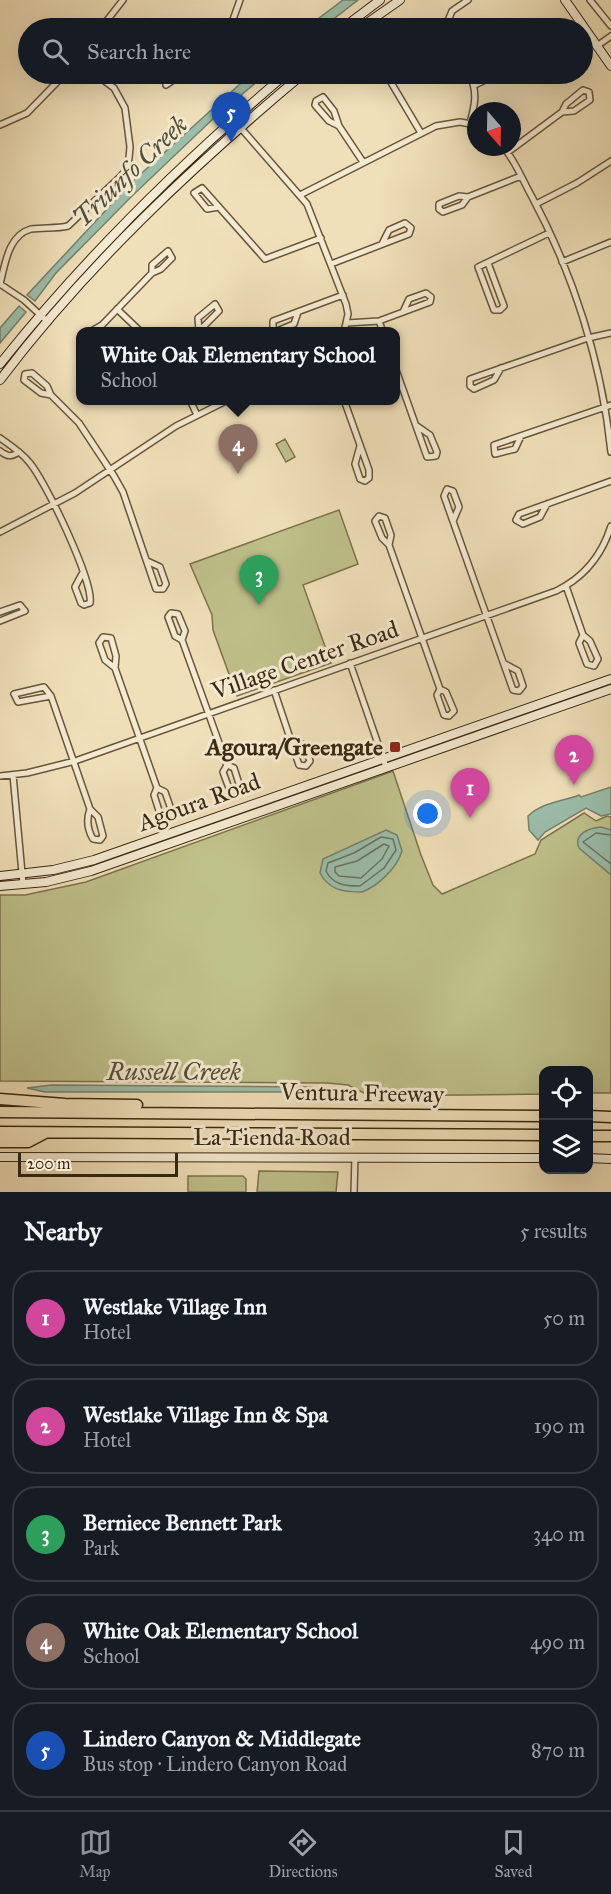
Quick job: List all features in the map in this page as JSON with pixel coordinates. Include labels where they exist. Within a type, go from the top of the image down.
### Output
[{"type":"highway","points":[[0,1099],[65,1104],[149,1105],[163,1113]]},
{"type":"highway","name":"Ventura Freeway","points":[[0,1112],[539,1116]]},
{"type":"highway","points":[[593,1116],[611,1117]]},
{"type":"highway","name":"Ventura Freeway","points":[[0,1131],[539,1135]]},
{"type":"highway","points":[[0,1142],[28,1142],[47,1132]]},
{"type":"highway","points":[[593,1136],[611,1136]]},
{"type":"street","points":[[109,18],[123,0]]},
{"type":"street","points":[[234,18],[240,0]]},
{"type":"street","points":[[356,18],[380,0]]},
{"type":"street","points":[[374,18],[400,0]]},
{"type":"street","points":[[449,18],[452,11],[468,0]]},
{"type":"street","points":[[565,0],[578,18]]},
{"type":"street","points":[[592,1],[611,26]]},
{"type":"street","points":[[597,46],[611,36]]},
{"type":"street","points":[[593,40],[611,66]]},
{"type":"street","points":[[0,125],[27,114],[56,84]]},
{"type":"street","points":[[48,322],[0,284],[8,254],[19,236],[32,229],[55,230],[68,226],[127,169],[130,147],[126,108],[114,88],[109,84]]},
{"type":"street","points":[[0,364],[40,314],[135,212],[233,119],[274,84]]},
{"type":"street","points":[[0,380],[48,322],[159,201],[291,84]]},
{"type":"street","points":[[392,84],[421,133]]},
{"type":"street","points":[[475,85],[475,102]]},
{"type":"street","points":[[521,140],[562,112],[566,104],[583,90],[589,92],[590,100],[574,111],[562,112]]},
{"type":"street","points":[[339,126],[328,121],[315,105],[319,98],[323,97],[334,111],[339,126],[363,162]]},
{"type":"street","points":[[233,119],[300,195],[314,219],[343,295],[346,327]]},
{"type":"street","points":[[300,195],[421,133],[448,123],[467,124]]},
{"type":"street","points":[[509,156],[536,204],[562,262],[608,406],[611,452]]},
{"type":"street","points":[[536,204],[577,183],[611,161]]},
{"type":"street","points":[[468,197],[462,205],[443,212],[439,209],[439,204],[459,196],[468,197],[521,176]]},
{"type":"street","points":[[219,207],[207,209],[194,193],[202,188],[219,207],[265,259],[321,238]]},
{"type":"street","points":[[331,264],[409,234],[411,228],[405,223],[391,228],[382,244]]},
{"type":"street","points":[[488,263],[504,306],[500,310],[494,310],[478,267],[549,233]]},
{"type":"street","points":[[562,262],[611,242]]},
{"type":"street","points":[[103,327],[152,273]]},
{"type":"street","points":[[347,323],[360,324],[379,321],[430,302],[431,297],[426,293],[409,299],[403,312]]},
{"type":"street","points":[[273,327],[273,321],[343,295]]},
{"type":"street","points":[[199,327],[198,318],[215,304],[219,311],[203,327]]},
{"type":"street","points":[[117,309],[136,327]]},
{"type":"street","points":[[287,327],[294,324],[298,312]]},
{"type":"street","points":[[379,321],[381,327]]},
{"type":"street","points":[[501,368],[488,384],[474,389],[470,386],[470,379],[501,368],[588,338],[611,333]]},
{"type":"street","points":[[51,395],[41,393],[24,380],[25,374],[32,373],[47,386],[51,395],[79,423],[110,470],[123,492],[156,589],[163,589],[166,584],[160,567],[147,561]]},
{"type":"street","points":[[400,378],[427,456],[436,456],[437,452],[432,437],[417,426]]},
{"type":"street","points":[[192,405],[197,415]]},
{"type":"street","points":[[0,532],[56,505],[197,415],[218,405]]},
{"type":"street","points":[[346,405],[360,446],[370,476],[365,481],[360,479],[355,464],[360,446]]},
{"type":"street","points":[[521,436],[515,449],[495,454],[494,446],[521,436],[608,406]]},
{"type":"street","points":[[0,438],[20,452],[38,474],[56,505],[82,574],[90,599],[90,603],[84,605],[75,587],[82,574]]},
{"type":"street","points":[[0,451],[6,456],[13,457],[20,452]]},
{"type":"street","points":[[547,504],[536,519],[523,524],[516,520],[519,514],[611,481]]},
{"type":"street","points":[[453,521],[459,507],[453,491],[447,489],[444,496],[513,690],[519,691],[523,686],[518,671],[504,664]]},
{"type":"street","points":[[389,545],[392,536],[385,518],[380,516],[375,521],[381,538],[389,545],[440,689],[446,692],[454,711],[449,716],[444,715],[437,695],[440,689]]},
{"type":"street","name":"Village Center Road","points":[[0,776],[75,761],[566,586],[607,547],[611,526]]},
{"type":"street","points":[[566,586],[583,635],[590,641],[598,659],[594,666],[587,664],[579,643],[583,635]]},
{"type":"street","points":[[0,612],[20,605],[25,611],[0,621]]},
{"type":"street","points":[[182,640],[175,636],[168,617],[171,613],[178,614],[185,631],[182,640],[227,765],[234,768],[240,787],[235,791],[230,791],[223,772],[227,765]]},
{"type":"street","points":[[115,668],[105,660],[99,643],[103,637],[111,638],[116,656],[115,668],[157,788],[154,795],[161,817],[167,817],[172,812],[169,802],[165,792],[157,788]]},
{"type":"street","points":[[350,663],[386,767]]},
{"type":"street","name":"Agoura Road","points":[[0,876],[22,875],[94,860],[611,679]]},
{"type":"street","points":[[51,696],[18,702],[14,694],[44,687],[51,696],[90,810],[98,817],[101,828],[100,840],[93,840],[91,836],[87,818],[90,810]]},
{"type":"street","name":"Agoura Road","points":[[0,886],[46,882],[91,872],[611,689]]},
{"type":"street","points":[[273,690],[299,765],[306,766],[310,761],[304,745],[292,740]]},
{"type":"street","points":[[13,775],[22,884]]},
{"type":"street","name":"La Tienda Road","points":[[0,1157],[539,1158]]},
{"type":"street","points":[[354,1192],[355,1157]]},
{"type":"street","points":[[593,1158],[611,1159]]},
{"type":"green space","points":[[285,439],[295,457],[286,462],[276,444]]},
{"type":"green space","points":[[339,510],[358,564],[303,585],[331,663],[237,696],[213,630],[212,615],[190,564]]},
{"type":"green space","points":[[393,771],[421,855],[433,885],[442,894],[535,854],[541,840],[584,813],[596,821],[607,816],[611,817],[611,1093],[593,1093],[593,1066],[539,1066],[539,1094],[370,1096],[348,1085],[328,1083],[0,1081],[0,895],[25,895],[86,882]]},
{"type":"green space","points":[[259,1171],[338,1172],[336,1192],[257,1192]]},
{"type":"green space","points":[[188,1176],[243,1176],[246,1179],[246,1192],[188,1192]]},
{"type":"water","points":[[343,0],[358,0],[335,18],[319,18]]},
{"type":"water","points":[[240,84],[254,84],[215,117],[132,196],[56,273],[35,301],[27,295],[133,181]]},
{"type":"water","points":[[19,306],[26,312],[0,343],[0,328]]},
{"type":"water","points":[[611,787],[611,814],[601,816],[586,808],[545,832],[538,840],[529,830],[528,816],[534,811],[552,803]]},
{"type":"water","points":[[601,827],[611,830],[611,875],[579,848],[580,835]]},
{"type":"water","points":[[386,830],[397,835],[402,851],[396,864],[380,881],[362,892],[355,892],[337,889],[324,879],[320,873],[323,859]]},
{"type":"water","points":[[51,1085],[313,1087],[322,1092],[45,1092],[27,1088]]},
{"type":"place","name":"Lindero Canyon & Middlegate","points":[[231,142]]},
{"type":"place","name":"White Oak Elementary School","points":[[238,474]]},
{"type":"place","name":"Berniece Bennett Park","points":[[259,605]]},
{"type":"place","name":"Agoura/Greengate","points":[[395,747]]},
{"type":"place","name":"Westlake Village Inn & Spa","points":[[574,785]]},
{"type":"place","name":"Westlake Village Inn","points":[[470,818]]},
{"type":"water label","name":"Triunfo Creek","points":[[130,171]]},
{"type":"water label","name":"Russell Creek","points":[[174,1071]]}]
